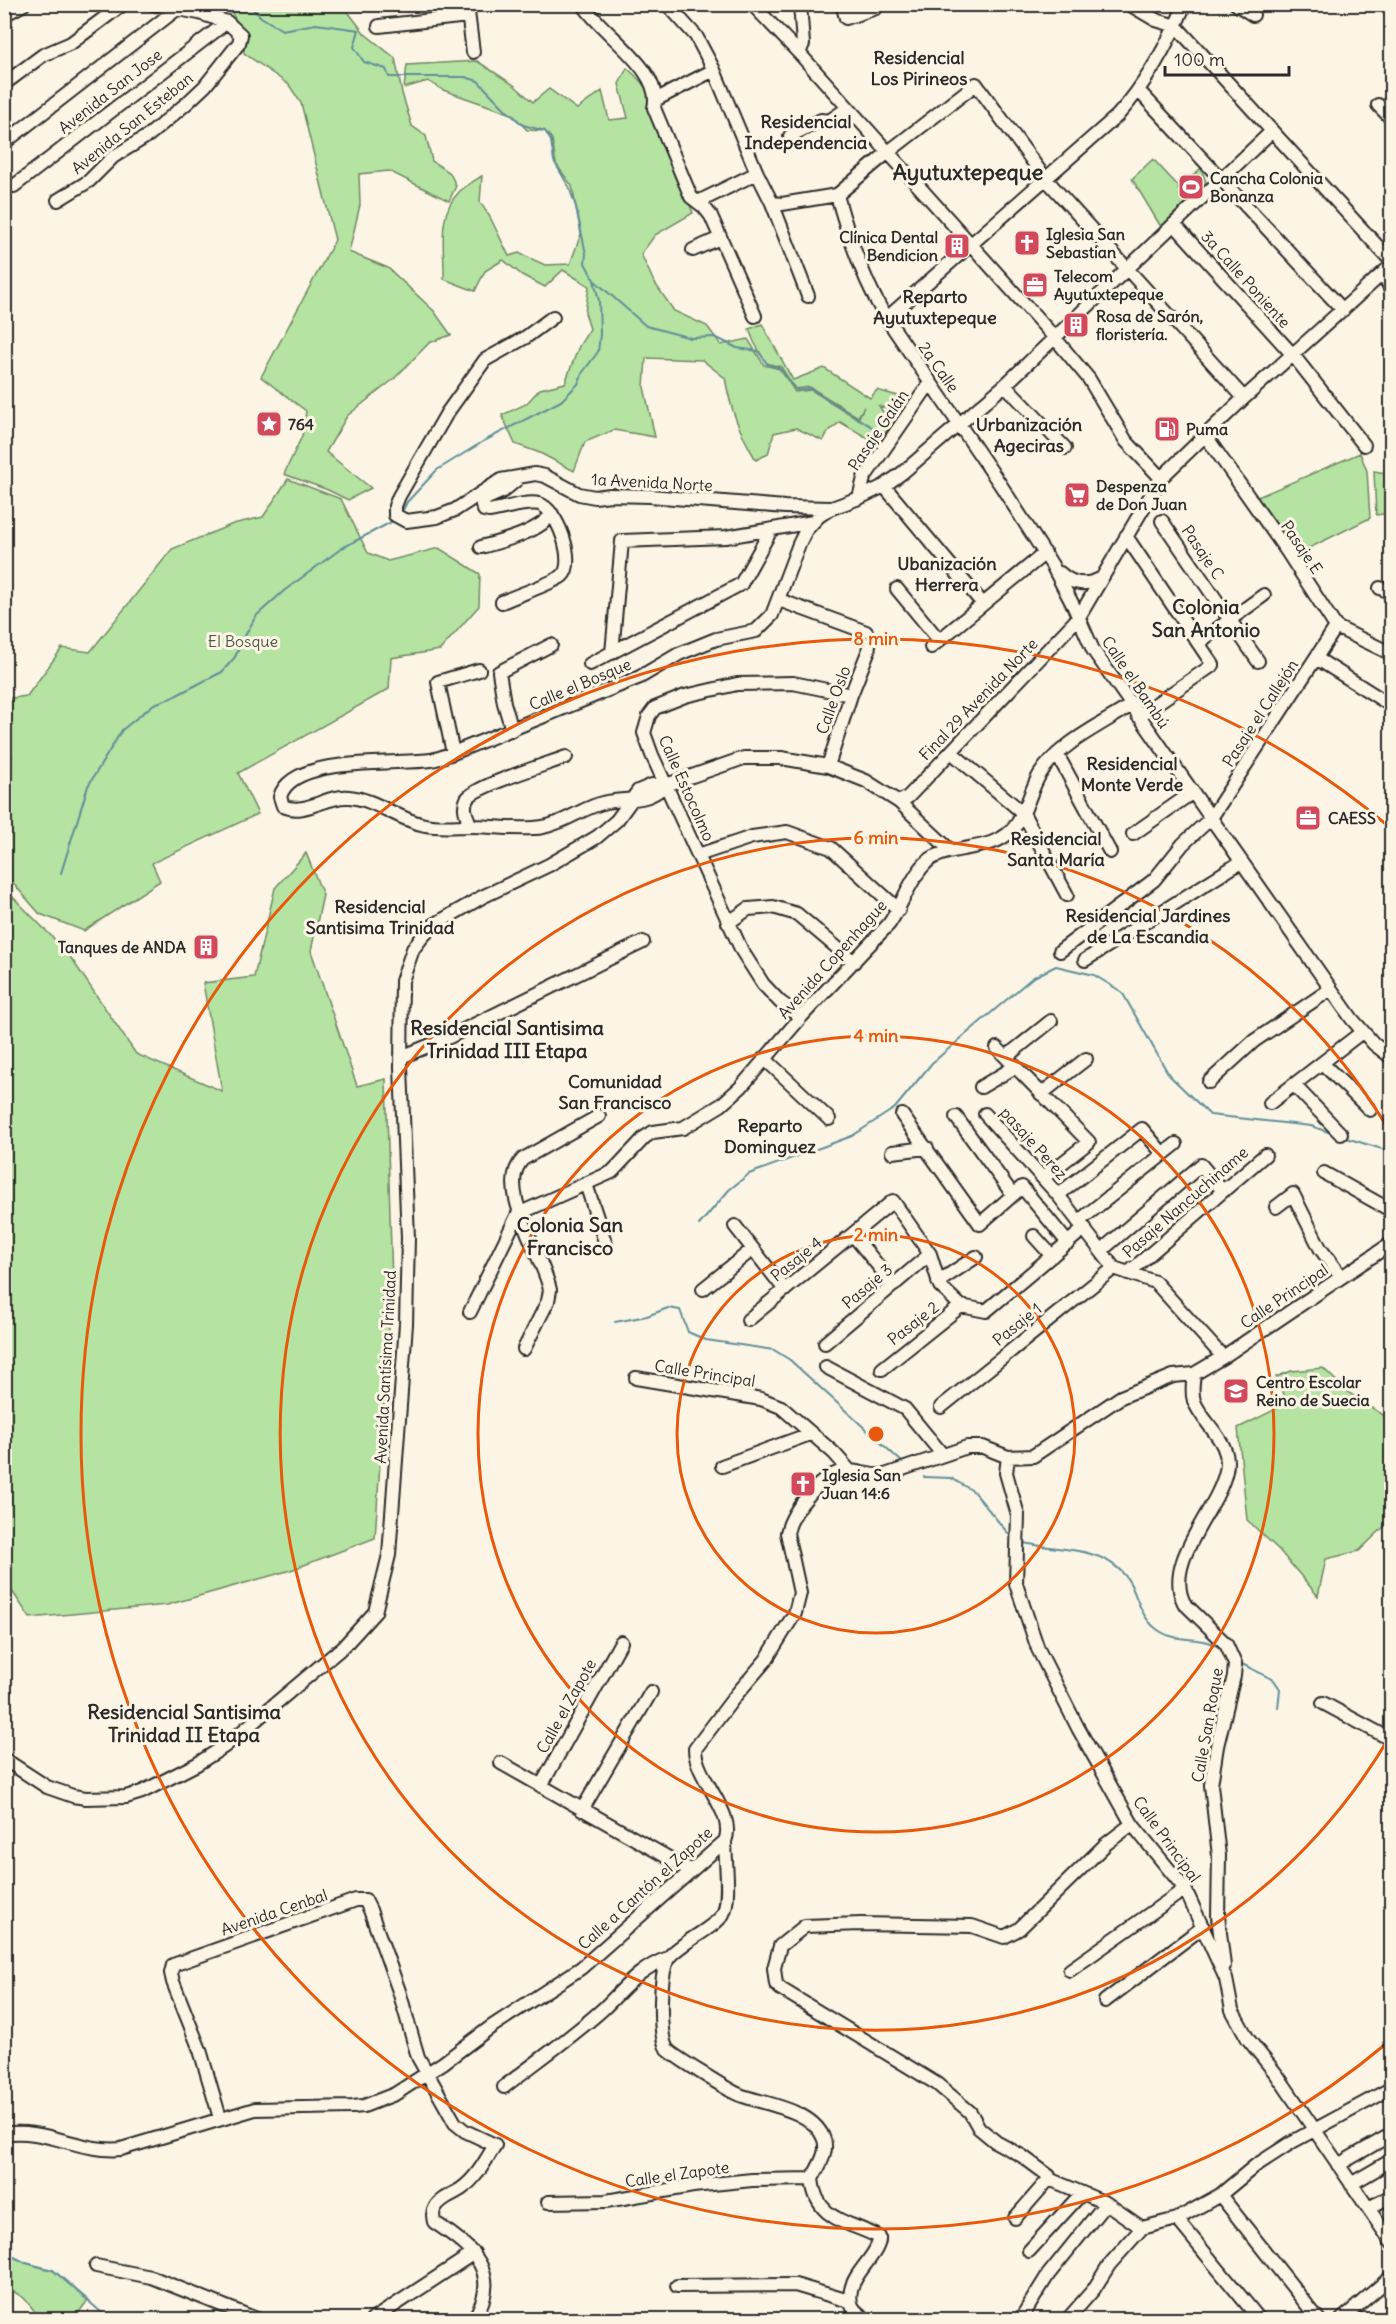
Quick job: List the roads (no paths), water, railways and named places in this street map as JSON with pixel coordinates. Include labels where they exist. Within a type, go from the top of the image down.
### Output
[{"type":"street","points":[[4,15],[24,4]]},
{"type":"street","points":[[4,84],[44,55],[70,43],[123,4]]},
{"type":"street","points":[[153,4],[227,22]]},
{"type":"street","points":[[583,4],[636,60],[651,82],[657,99],[654,108],[691,197],[711,216],[755,316]]},
{"type":"street","points":[[667,4],[696,36],[714,70],[756,173],[772,203],[808,296]]},
{"type":"street","points":[[752,4],[799,53],[1054,337],[1089,379],[1126,441],[1161,478]]},
{"type":"street","points":[[799,53],[803,44],[800,4]]},
{"type":"street","points":[[843,4],[846,18],[876,9]]},
{"type":"street","points":[[1129,4],[1156,20],[1176,26],[1272,131],[1389,266],[1392,294]]},
{"type":"street","points":[[887,318],[1118,116],[1138,90],[1176,26],[1185,4]]},
{"type":"street","points":[[1236,4],[1253,15]]},
{"type":"street","points":[[4,143],[177,9]]},
{"type":"street","points":[[379,27],[468,10],[473,52]]},
{"type":"street","name":"Avenida San Esteban","points":[[58,200],[89,181],[114,157],[149,135],[199,92],[239,43],[241,35],[227,22]]},
{"type":"street","name":"Avenida San Jose","points":[[14,186],[227,22]]},
{"type":"street","points":[[657,99],[714,70]]},
{"type":"street","points":[[772,203],[782,204],[837,195],[976,84],[1045,178],[1244,398]]},
{"type":"street","points":[[1138,90],[1343,310]]},
{"type":"street","points":[[1378,105],[1392,119]]},
{"type":"street","points":[[790,136],[821,120],[829,122],[848,108]]},
{"type":"street","name":"1a Avenida Norte","points":[[524,474],[545,476],[579,494],[595,497],[650,496],[785,507],[832,508],[859,498],[884,486],[923,456],[1005,385],[1272,131]]},
{"type":"street","points":[[698,202],[756,173]]},
{"type":"street","name":"2a Calle","points":[[837,195],[846,230],[867,285],[930,383],[960,424]]},
{"type":"street","name":"3a Calle Poniente","points":[[1174,225],[1293,355],[1364,445]]},
{"type":"street","points":[[693,250],[720,238]]},
{"type":"street","name":"Final 29 Avenida Norte","points":[[899,802],[908,797],[1079,617],[1161,478],[1244,398],[1389,266]]},
{"type":"street","points":[[524,474],[501,480],[455,510],[437,517],[400,518],[394,506],[447,413],[485,360],[526,337],[553,317]]},
{"type":"street","name":"Pasaje Galán","points":[[859,498],[864,478],[930,383]]},
{"type":"street","points":[[1005,385],[1065,448]]},
{"type":"street","name":"Calle el Bambú","points":[[960,424],[1052,565],[1093,650],[1134,711],[1362,1032],[1392,1058]]},
{"type":"street","name":"Pasaje E","points":[[1205,435],[1291,557],[1336,627]]},
{"type":"street","points":[[502,602],[561,576],[568,567],[568,553],[552,514],[545,506],[539,504],[484,510],[482,505],[485,499],[502,491],[524,474]]},
{"type":"street","points":[[884,486],[983,604]]},
{"type":"street","name":"Calle el Bosque","points":[[471,826],[426,825],[401,818],[364,800],[351,797],[337,796],[304,809],[286,808],[281,802],[281,793],[302,775],[347,764],[433,760],[640,677],[679,654],[716,639],[756,631],[766,623],[779,600],[799,544],[813,522],[832,508]]},
{"type":"street","points":[[481,547],[509,540],[547,521],[552,514]]},
{"type":"street","name":"Pasaje C","points":[[1162,521],[1258,661]]},
{"type":"street","points":[[612,653],[622,541],[726,537],[813,522]]},
{"type":"street","points":[[590,664],[741,584],[771,530]]},
{"type":"street","points":[[1126,536],[1198,643],[1264,595]]},
{"type":"street","points":[[897,589],[935,644],[1045,554]]},
{"type":"street","points":[[1052,565],[1067,580],[1074,583],[1095,582],[1102,578]]},
{"type":"street","name":"Calle Oslo","points":[[779,600],[866,632],[870,638],[868,652],[828,765]]},
{"type":"street","points":[[1336,627],[1392,654]]},
{"type":"street","name":"Pasaje el Callejón","points":[[1060,951],[1154,880],[1183,844],[1211,818],[1336,627]]},
{"type":"street","name":"Avenida Copenhague","points":[[520,1212],[612,1172],[637,1143],[648,1135],[683,1128],[712,1112],[741,1087],[764,1058],[899,910],[914,880],[928,861],[934,856],[1001,838],[1011,831],[1023,813],[1040,774],[1057,754],[1213,665],[1198,643]]},
{"type":"street","points":[[512,730],[504,703],[499,672],[551,645]]},
{"type":"street","points":[[1316,658],[1392,706]]},
{"type":"street","points":[[453,753],[438,682],[479,670]]},
{"type":"street","name":"Calle Estocolmo","points":[[801,1017],[780,1002],[763,984],[728,923],[644,733],[645,723],[655,708],[685,696],[737,684],[793,683],[851,695]]},
{"type":"street","points":[[951,752],[1023,813],[1066,895]]},
{"type":"street","points":[[1057,754],[1110,852]]},
{"type":"street","points":[[566,757],[482,788],[468,797],[464,806],[471,826],[544,827],[605,802],[632,800]]},
{"type":"street","name":"Avenida Santísima Trinidad","points":[[4,1759],[47,1788],[73,1796],[126,1797],[142,1792],[197,1764],[225,1746],[344,1646],[364,1627],[375,1612],[389,1555],[406,1324],[408,1238],[401,1057],[402,981],[412,949],[434,925],[482,897],[577,851],[617,820],[638,791],[652,785],[666,785],[744,758],[781,758],[828,765],[866,781],[899,802],[951,851]]},
{"type":"street","points":[[1133,834],[1193,792]]},
{"type":"street","points":[[698,855],[752,837],[787,832],[831,848],[899,910]]},
{"type":"street","points":[[1084,960],[1241,862]]},
{"type":"street","points":[[728,923],[748,909],[773,907],[797,914],[854,962]]},
{"type":"street","points":[[401,1057],[443,1040],[643,942]]},
{"type":"street","points":[[1209,1082],[1254,1041],[1331,989]]},
{"type":"street","points":[[981,1088],[1006,1057],[1051,1021]]},
{"type":"street","points":[[1270,1103],[1362,1032]]},
{"type":"street","points":[[1006,1057],[1089,1142],[1043,1178]]},
{"type":"street","points":[[764,1058],[829,1119]]},
{"type":"street","points":[[1041,1094],[1086,1059]]},
{"type":"street","points":[[1322,1063],[1370,1110]]},
{"type":"street","points":[[1294,1085],[1341,1134]]},
{"type":"street","name":"pasaje Perez","points":[[985,1114],[1058,1195],[1114,1268]]},
{"type":"street","points":[[902,1115],[980,1224],[1022,1187],[1068,1243]]},
{"type":"street","points":[[524,1349],[548,1301],[550,1290],[520,1212],[514,1180],[516,1168],[520,1161],[599,1116]]},
{"type":"street","points":[[956,1117],[1013,1195]]},
{"type":"street","points":[[1058,1195],[1142,1129],[1163,1154]]},
{"type":"street","name":"Pasaje 2","points":[[882,1368],[960,1306],[986,1311],[1068,1243],[1082,1225],[1176,1144]]},
{"type":"street","points":[[892,1152],[927,1148]]},
{"type":"street","name":"Pasaje Nancuchiname","points":[[1128,1274],[1265,1155]]},
{"type":"street","points":[[1102,1250],[1202,1166],[1223,1191]]},
{"type":"street","points":[[1324,1173],[1392,1211]]},
{"type":"street","points":[[586,1184],[608,1248]]},
{"type":"street","points":[[1276,1207],[1293,1194],[1320,1248],[1341,1277]]},
{"type":"street","name":"Pasaje 4","points":[[748,1320],[893,1202],[930,1254]]},
{"type":"street","points":[[470,1312],[520,1212]]},
{"type":"street","points":[[735,1226],[784,1290]]},
{"type":"street","points":[[853,1235],[894,1285]]},
{"type":"street","points":[[1034,1236],[1052,1256]]},
{"type":"street","name":"Calle Principal","points":[[1194,1374],[1392,1244]]},
{"type":"street","points":[[703,1289],[753,1249]]},
{"type":"street","points":[[930,1254],[938,1282],[960,1306]]},
{"type":"street","name":"Pasaje 3","points":[[825,1343],[930,1254]]},
{"type":"street","points":[[938,1282],[976,1257]]},
{"type":"street","points":[[1114,1268],[1155,1282],[1223,1357]]},
{"type":"street","name":"Pasaje 1","points":[[941,1407],[1114,1268]]},
{"type":"street","points":[[826,1367],[905,1409],[942,1454]]},
{"type":"street","points":[[850,1471],[872,1476],[885,1475],[967,1446],[976,1446],[1008,1457],[1033,1456],[1121,1397],[1173,1376],[1194,1374]]},
{"type":"street","name":"Calle San Roque","points":[[1194,1374],[1195,1403],[1219,1437],[1227,1458],[1227,1470],[1217,1496],[1182,1563],[1178,1581],[1184,1603],[1226,1644],[1234,1664],[1234,1676],[1210,1785],[1220,1856],[1218,1916],[1226,1979]]},
{"type":"street","name":"Calle Principal","points":[[636,1378],[760,1398],[781,1407],[850,1471]]},
{"type":"street","points":[[722,1466],[810,1434]]},
{"type":"street","name":"Calle Principal","points":[[1008,1457],[1006,1473],[1018,1515],[1016,1584],[1038,1649],[1078,1728],[1132,1824],[1185,1889],[1226,1979],[1227,1997],[1232,2010],[1248,2039],[1277,2075],[1392,2243]]},
{"type":"street","name":"Calle a Cantón el Zapote","points":[[4,2134],[14,2132],[46,2136],[80,2146],[109,2150],[121,2149],[255,2109],[364,2106],[395,2094],[581,1968],[725,1841],[726,1820],[702,1773],[695,1749],[766,1660],[795,1613],[800,1593],[787,1533],[801,1504],[807,1496],[836,1474],[850,1471]]},
{"type":"street","name":"Calle el Zapote","points":[[541,1786],[621,1642]]},
{"type":"street","points":[[582,1810],[651,1692]]},
{"type":"street","points":[[1323,1703],[1392,1740]]},
{"type":"street","points":[[501,1763],[690,1870]]},
{"type":"street","points":[[1049,2180],[1049,2176],[1022,2156],[996,2142],[979,2128],[970,2112],[937,2084],[781,1989],[776,1984],[774,1968],[780,1946],[804,1926],[861,1924],[972,1926],[1004,1937],[1019,1929],[1106,1844],[1132,1824]]},
{"type":"street","points":[[504,2087],[603,2009],[648,1965],[668,1958],[682,1945],[722,1917],[727,1907],[725,1841]]},
{"type":"street","points":[[1070,1971],[1185,1889]]},
{"type":"street","name":"Avenida Cenbal","points":[[220,2118],[200,2050],[173,1982],[171,1973],[173,1965],[357,1900],[364,1900],[370,1910],[399,1991],[406,2022],[426,2074]]},
{"type":"street","points":[[1105,2001],[1203,1928]]},
{"type":"street","points":[[668,1958],[664,1970],[660,2009],[666,2047],[675,2057],[738,2095],[788,2108],[818,2128],[824,2139],[825,2155],[812,2179],[818,2203],[828,2215],[879,2237],[880,2242],[877,2248],[853,2280],[849,2301],[852,2308],[867,2319]]},
{"type":"street","points":[[426,2074],[455,2122],[465,2131],[495,2145],[484,2164],[462,2189],[446,2197],[435,2207],[433,2214],[434,2222],[474,2253],[487,2278],[483,2297],[472,2319]]},
{"type":"street","points":[[1067,2319],[1094,2289],[1109,2265],[1142,2228],[1177,2219],[1220,2195],[1255,2166],[1292,2142],[1392,2088]]},
{"type":"street","points":[[1338,2165],[1392,2134]]},
{"type":"street","points":[[1351,2184],[1392,2160]]},
{"type":"street","name":"Calle el Zapote","points":[[548,2202],[606,2201],[693,2186],[752,2180],[812,2179]]},
{"type":"street","points":[[1049,2180],[1106,2203],[1142,2228]]},
{"type":"street","points":[[1015,2218],[1049,2180]]},
{"type":"street","points":[[1029,2251],[1082,2193]]},
{"type":"street","points":[[1220,2195],[1319,2319]]},
{"type":"street","points":[[1368,2208],[1392,2196]]},
{"type":"street","points":[[1020,2319],[1048,2276],[1106,2203]]},
{"type":"street","points":[[1177,2219],[1260,2319]]},
{"type":"street","points":[[372,2319],[474,2253]]},
{"type":"street","points":[[96,2266],[151,2277],[259,2319]]},
{"type":"street","points":[[1341,2319],[1392,2276]]},
{"type":"street","points":[[677,2286],[795,2285],[849,2301]]},
{"type":"waterway","points":[[248,4],[261,17],[282,30],[316,24],[359,30],[354,47],[364,62],[386,69],[389,77],[465,77],[478,81],[523,125],[545,131],[551,141],[554,161],[569,187],[576,207],[586,254],[585,263],[594,280],[599,301],[598,352],[583,372],[578,384],[561,401],[484,441],[437,470],[407,502],[401,514]]},
{"type":"waterway","points":[[595,281],[646,326],[691,338],[715,337],[737,348],[758,351],[768,365],[779,368],[796,390],[811,389],[886,436]]},
{"type":"waterway","points":[[61,873],[88,786],[122,730],[154,704],[171,698],[222,672],[235,657],[256,616],[285,590],[342,548],[395,520]]},
{"type":"waterway","points":[[699,1225],[729,1190],[749,1174],[852,1136],[895,1108],[932,1063],[1032,978],[1056,966],[1094,975],[1122,992],[1169,1075],[1210,1115],[1311,1126],[1334,1134]]},
{"type":"waterway","points":[[1343,1137],[1392,1152]]},
{"type":"waterway","points":[[615,1322],[647,1316],[668,1308],[680,1310],[688,1332],[706,1340],[774,1350],[790,1360],[903,1463]]},
{"type":"waterway","points":[[924,1477],[951,1478],[973,1491],[1012,1538]]},
{"type":"waterway","points":[[1020,1542],[1073,1550],[1111,1563],[1127,1578],[1146,1618],[1161,1632],[1176,1638],[1208,1642],[1222,1650]]},
{"type":"waterway","points":[[1238,1662],[1274,1680],[1280,1689],[1278,1708]]},
{"type":"waterway","points":[[4,2252],[26,2263],[53,2270],[110,2320]]},
{"type":"place","name":"Cancha Colonia Bonanza","points":[[1191,187]]},
{"type":"place","name":"Iglesia San Sebastian","points":[[1027,243]]},
{"type":"place","name":"Clínica Dental Bendicion","points":[[957,246]]},
{"type":"place","name":"Telecom Ayutuxtepeque","points":[[1035,285]]},
{"type":"place","name":"Rosa de Sarón, floristería.","points":[[1076,325]]},
{"type":"place","name":"764","points":[[269,424]]},
{"type":"place","name":"Puma","points":[[1167,429]]},
{"type":"place","name":"Despenza de Don Juan","points":[[1077,495]]},
{"type":"place","name":"CAESS","points":[[1308,818]]},
{"type":"place","name":"Tanques de ANDA","points":[[206,947]]},
{"type":"place","name":"Centro Escolar Reino de Suecia","points":[[1236,1391]]},
{"type":"place","name":"Iglesia San Juan 14:6","points":[[803,1484]]},
{"type":"district","name":"Residencial Los Pirineos","points":[[919,67]]},
{"type":"district","name":"Residencial Independencia","points":[[806,131]]},
{"type":"district","name":"Ayutuxtepeque","points":[[968,172]]},
{"type":"district","name":"Reparto Ayutuxtepeque","points":[[935,306]]},
{"type":"district","name":"Urbanización Ageciras","points":[[1029,434]]},
{"type":"district","name":"Ubanización Herrera","points":[[947,573]]},
{"type":"district","name":"Colonia San Antonio","points":[[1206,618]]},
{"type":"district","name":"Residencial Monte Verde","points":[[1132,774]]},
{"type":"district","name":"Residencial Santa María","points":[[1056,848]]},
{"type":"district","name":"Residencial Santisima Trinidad","points":[[380,916]]},
{"type":"district","name":"Residencial Jardines de La Escandia","points":[[1148,925]]},
{"type":"district","name":"Residencial Santisima Trinidad III Etapa","points":[[507,1038]]},
{"type":"district","name":"Comunidad San Francisco","points":[[615,1091]]},
{"type":"district","name":"Reparto Dominguez","points":[[770,1135]]},
{"type":"district","name":"Colonia San Francisco","points":[[570,1236]]},
{"type":"district","name":"Residencial Santisima Trinidad II Etapa","points":[[184,1722]]},
{"type":"park label","name":"El Bosque","points":[[243,641]]}]
